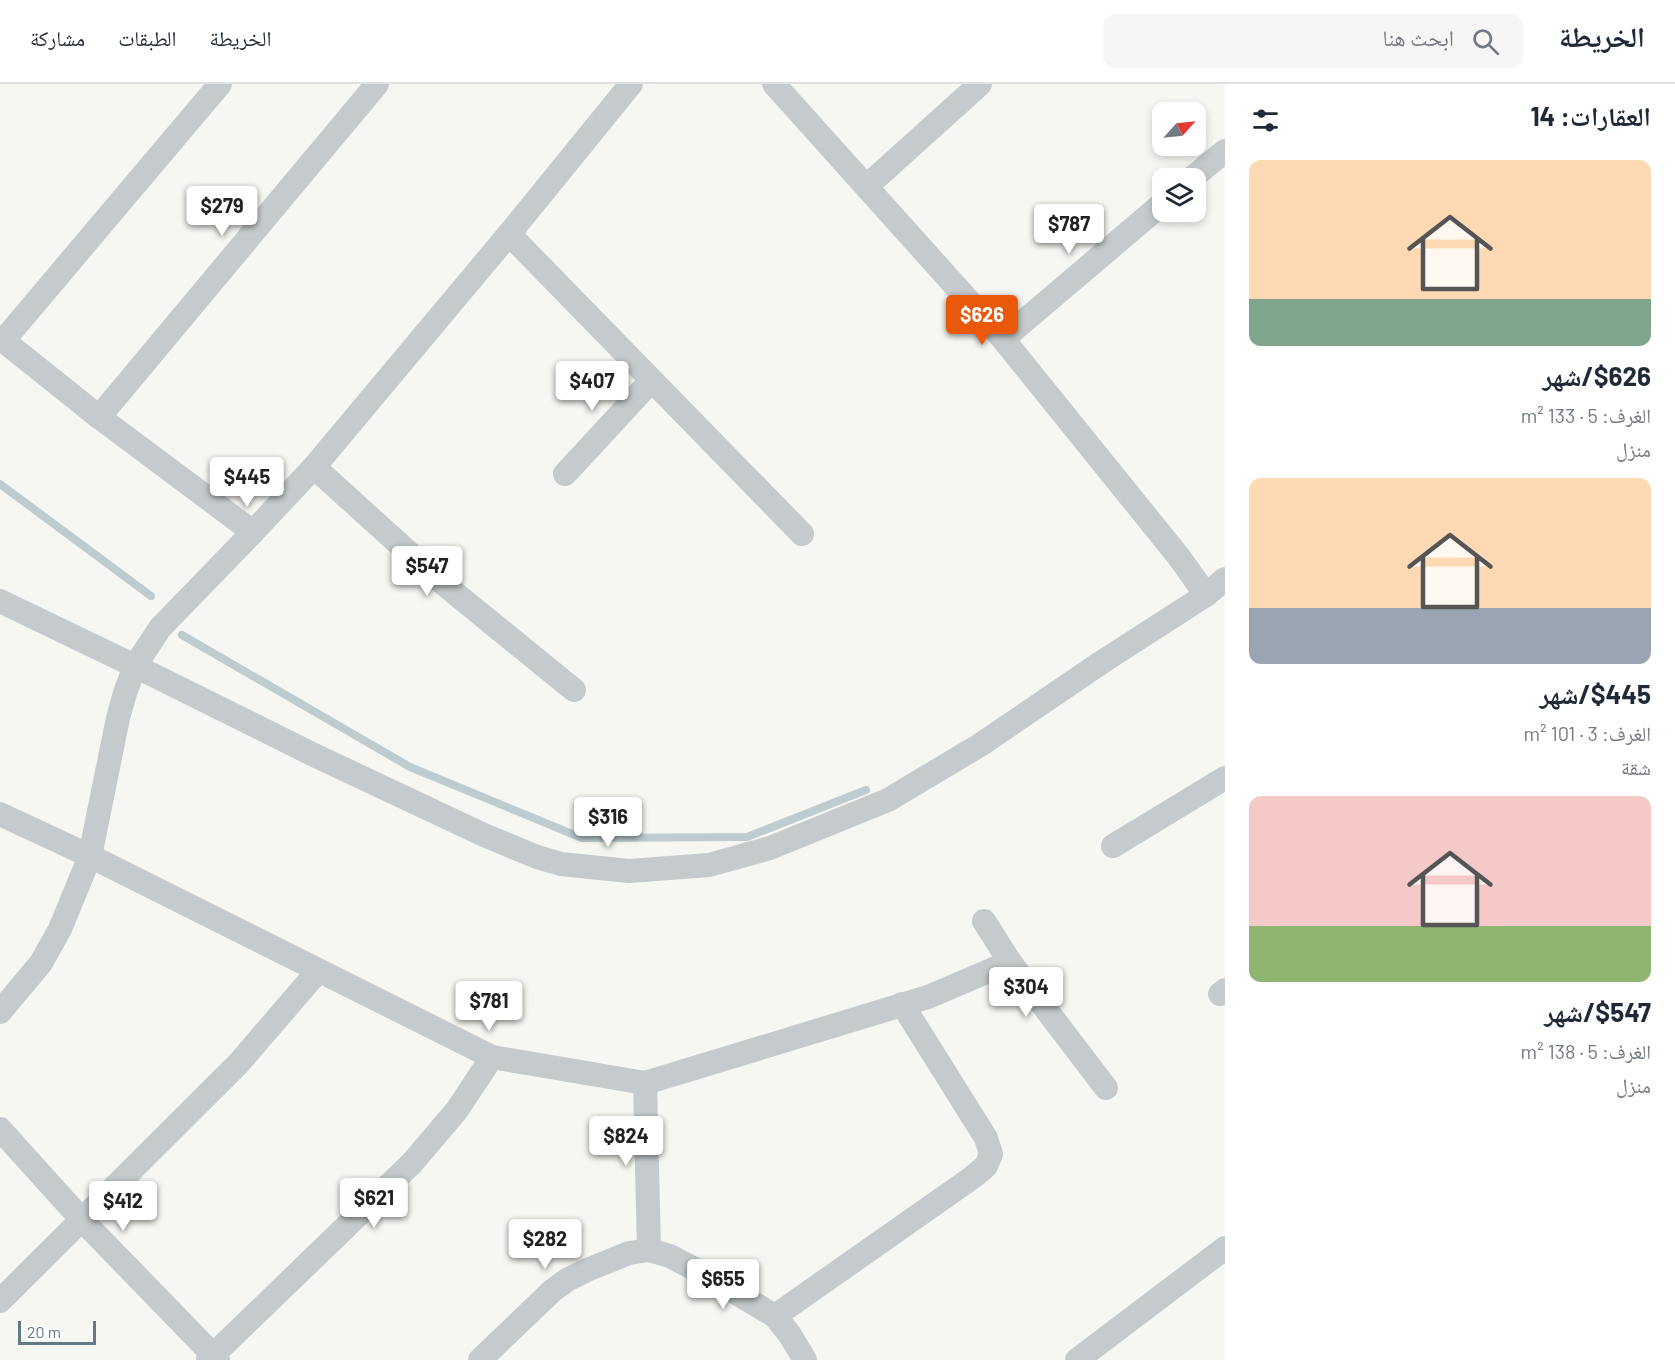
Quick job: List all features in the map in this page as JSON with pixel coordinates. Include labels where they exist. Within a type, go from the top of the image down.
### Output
[{"type":"street","points":[[220,84],[2,340],[99,417],[253,532]]},
{"type":"street","points":[[99,417],[377,84]]},
{"type":"street","points":[[0,1012],[41,963],[60,929],[90,856],[118,717],[135,666],[160,628],[314,467],[631,84]]},
{"type":"street","points":[[774,84],[1003,339],[1179,557],[1206,595]]},
{"type":"street","points":[[867,186],[980,84]]},
{"type":"street","points":[[1204,168],[1225,151]]},
{"type":"street","points":[[1003,339],[1152,212]]},
{"type":"street","points":[[509,234],[802,534]]},
{"type":"street","points":[[565,474],[651,381]]},
{"type":"street","points":[[314,467],[440,580],[574,690]]},
{"type":"street","points":[[0,601],[314,755],[516,848],[561,864],[629,871],[709,864],[770,848],[888,800],[980,745],[1206,595],[1225,579]]},
{"type":"street","points":[[1113,846],[1225,778]]},
{"type":"street","points":[[0,814],[90,856],[492,1057],[645,1083],[936,994],[1010,962]]},
{"type":"street","points":[[984,921],[1010,962],[1106,1088]]},
{"type":"street","points":[[0,1301],[83,1221],[238,1064],[318,971]]},
{"type":"street","points":[[776,1316],[973,1177],[986,1166],[991,1154],[986,1138],[902,1004]]},
{"type":"street","points":[[0,1129],[83,1221],[213,1358],[412,1163],[457,1110],[492,1057]]},
{"type":"street","points":[[645,1083],[649,1250]]},
{"type":"street","points":[[1077,1360],[1225,1248]]},
{"type":"street","points":[[480,1360],[552,1291],[567,1280],[629,1253],[649,1250],[670,1256],[776,1316],[805,1360]]},
{"type":"waterway","points":[[0,484],[151,596]]},
{"type":"waterway","points":[[182,635],[410,767],[582,838],[747,837],[866,790]]}]
